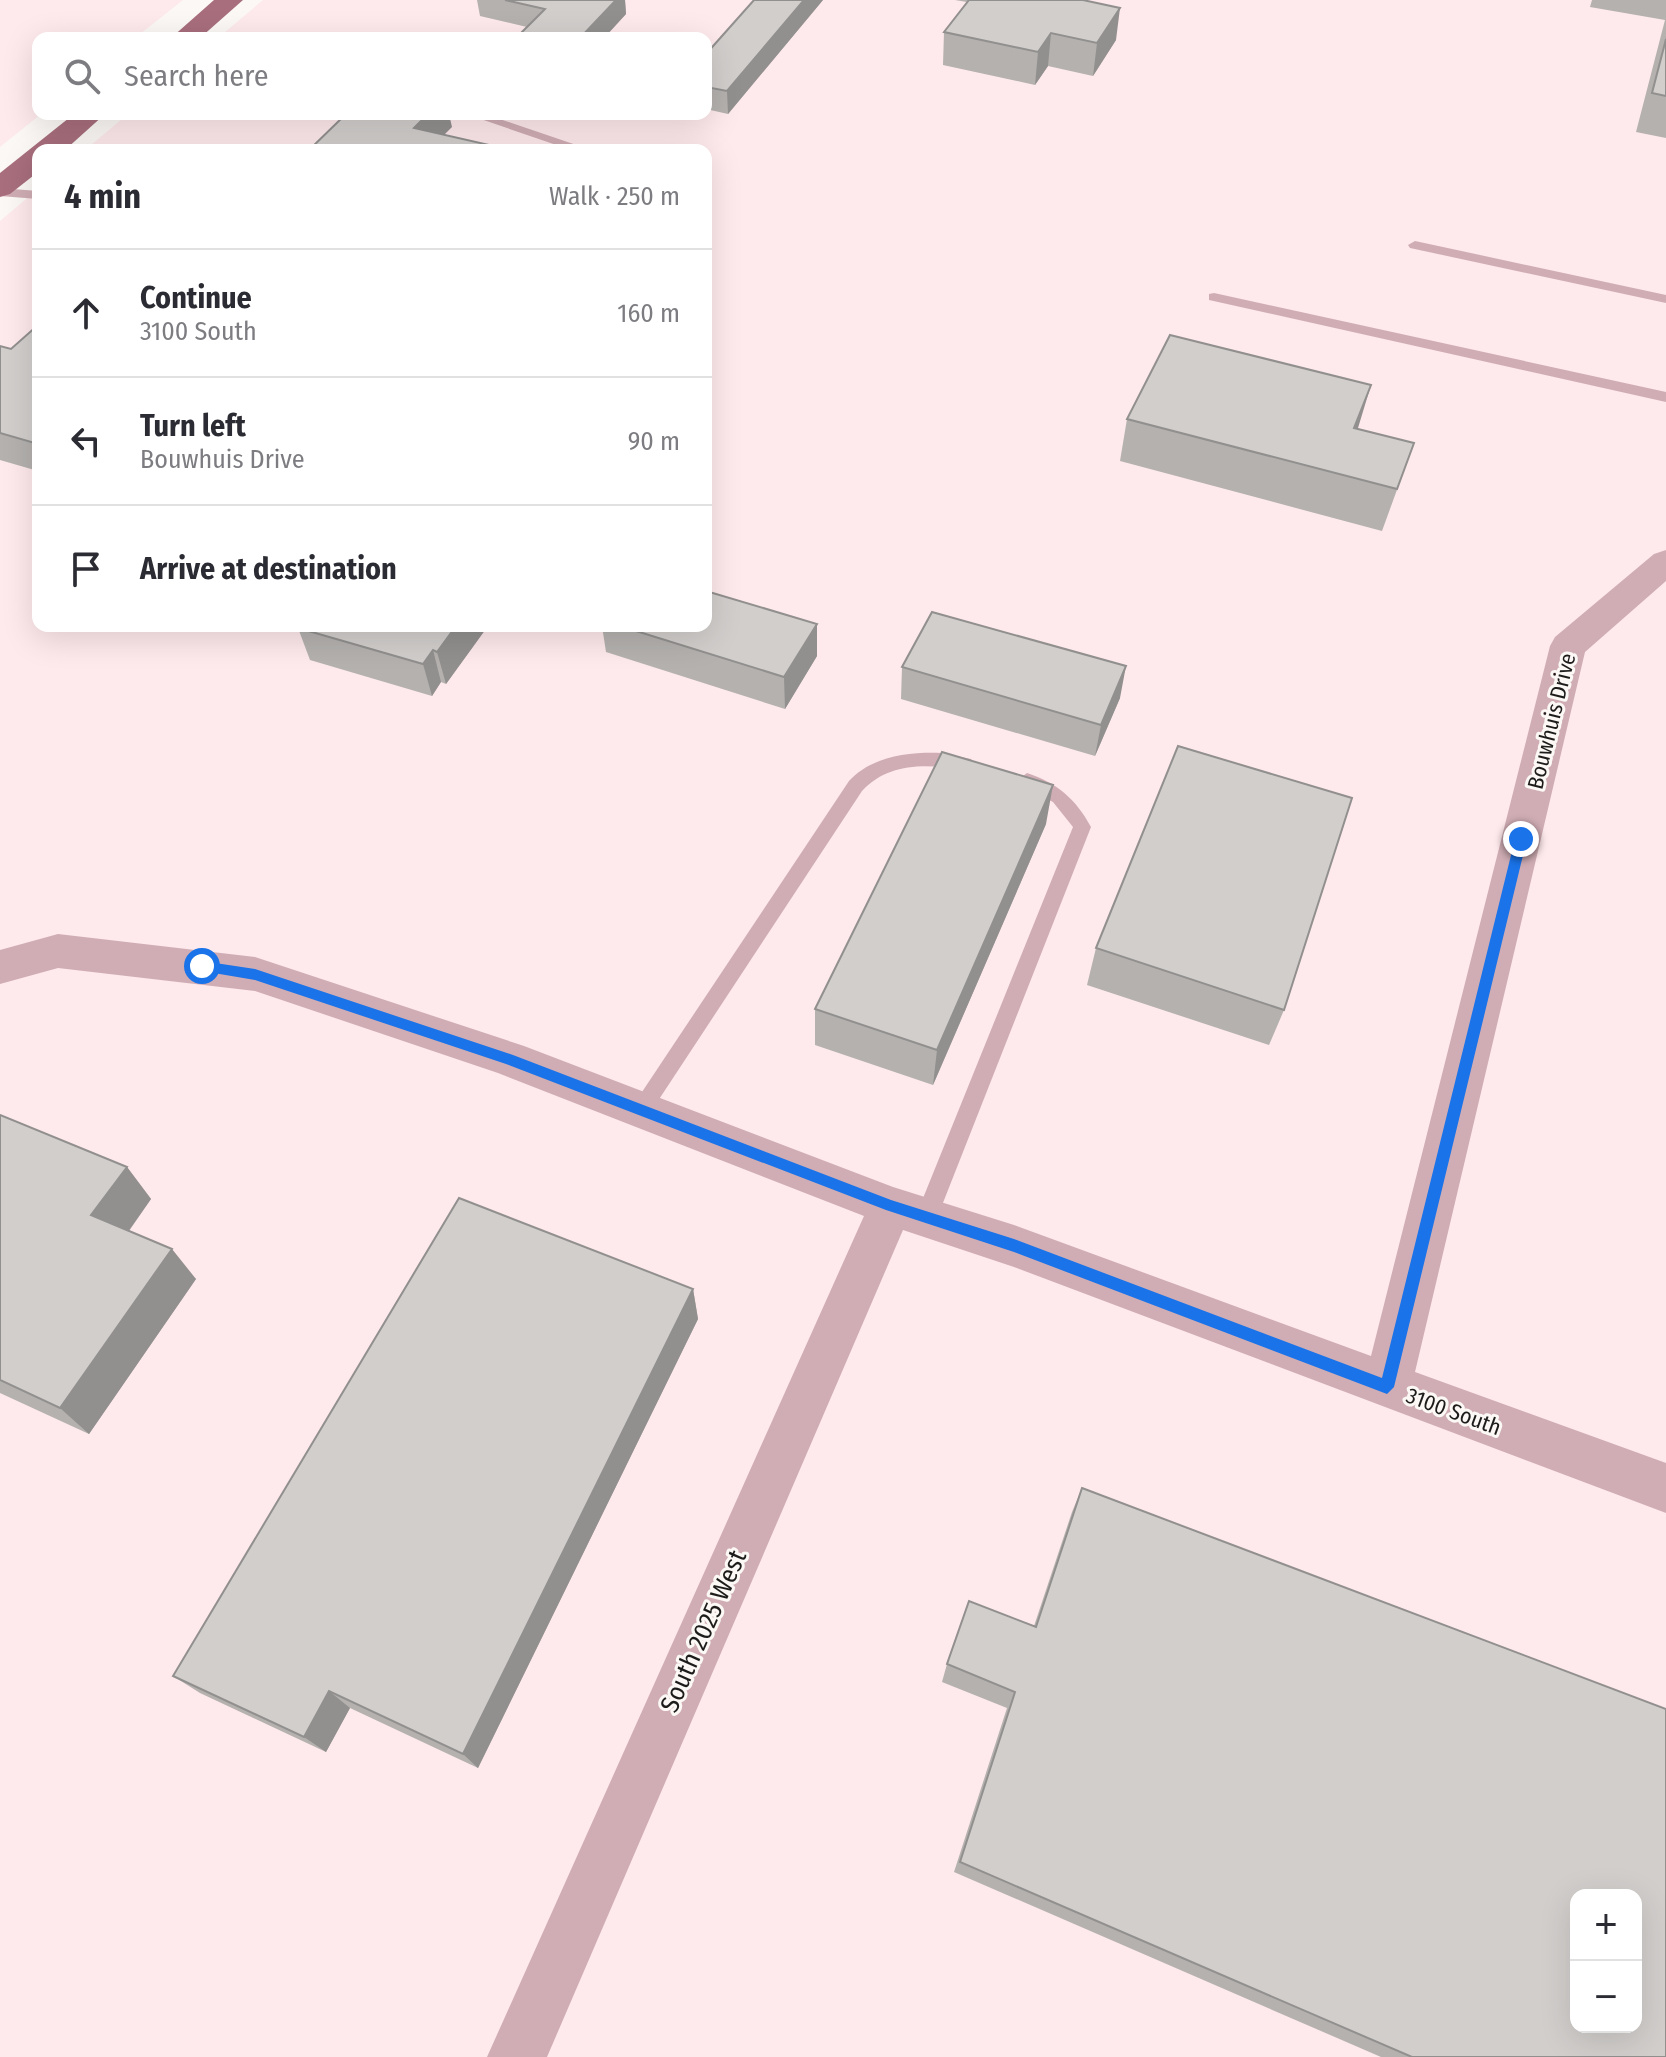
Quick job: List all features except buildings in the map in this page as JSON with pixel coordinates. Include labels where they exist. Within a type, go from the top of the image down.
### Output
[{"type":"main road","points":[[191,32],[230,0]]},
{"type":"main road","points":[[54,144],[84,120]]},
{"type":"main road","points":[[0,190],[32,162]]},
{"type":"street","name":"Bouwhuis Drive","points":[[1387,1387],[1568,646],[1666,562]]},
{"type":"street","name":"3100 South","points":[[0,967],[58,951],[255,974],[509,1059],[908,1212],[1014,1246],[1666,1488]]},
{"type":"street","name":"South 2025 West","points":[[517,2057],[908,1212]]},
{"type":"lane","points":[[491,120],[565,144]]},
{"type":"lane","points":[[0,190],[32,194]]},
{"type":"lane","points":[[1415,245],[1666,299]]},
{"type":"lane","points":[[1214,297],[1666,397]]},
{"type":"lane","points":[[641,1110],[841,806],[866,776],[912,759],[944,758],[986,769]]},
{"type":"lane","points":[[908,1212],[1082,827],[1067,802],[1041,784],[1014,776]]},
{"type":"shaded area","points":[[0,0],[183,0],[143,32],[32,32],[34,120],[0,147]]},
{"type":"shaded area","points":[[263,0],[1666,0],[1666,2057],[0,2057],[0,221],[32,194],[32,632],[712,632],[712,144],[92,144],[121,120],[712,120],[712,32],[225,32]]},
{"type":"route","points":[[202,966],[255,974],[509,1059],[891,1206],[1014,1246],[1387,1387],[1521,839]]}]
